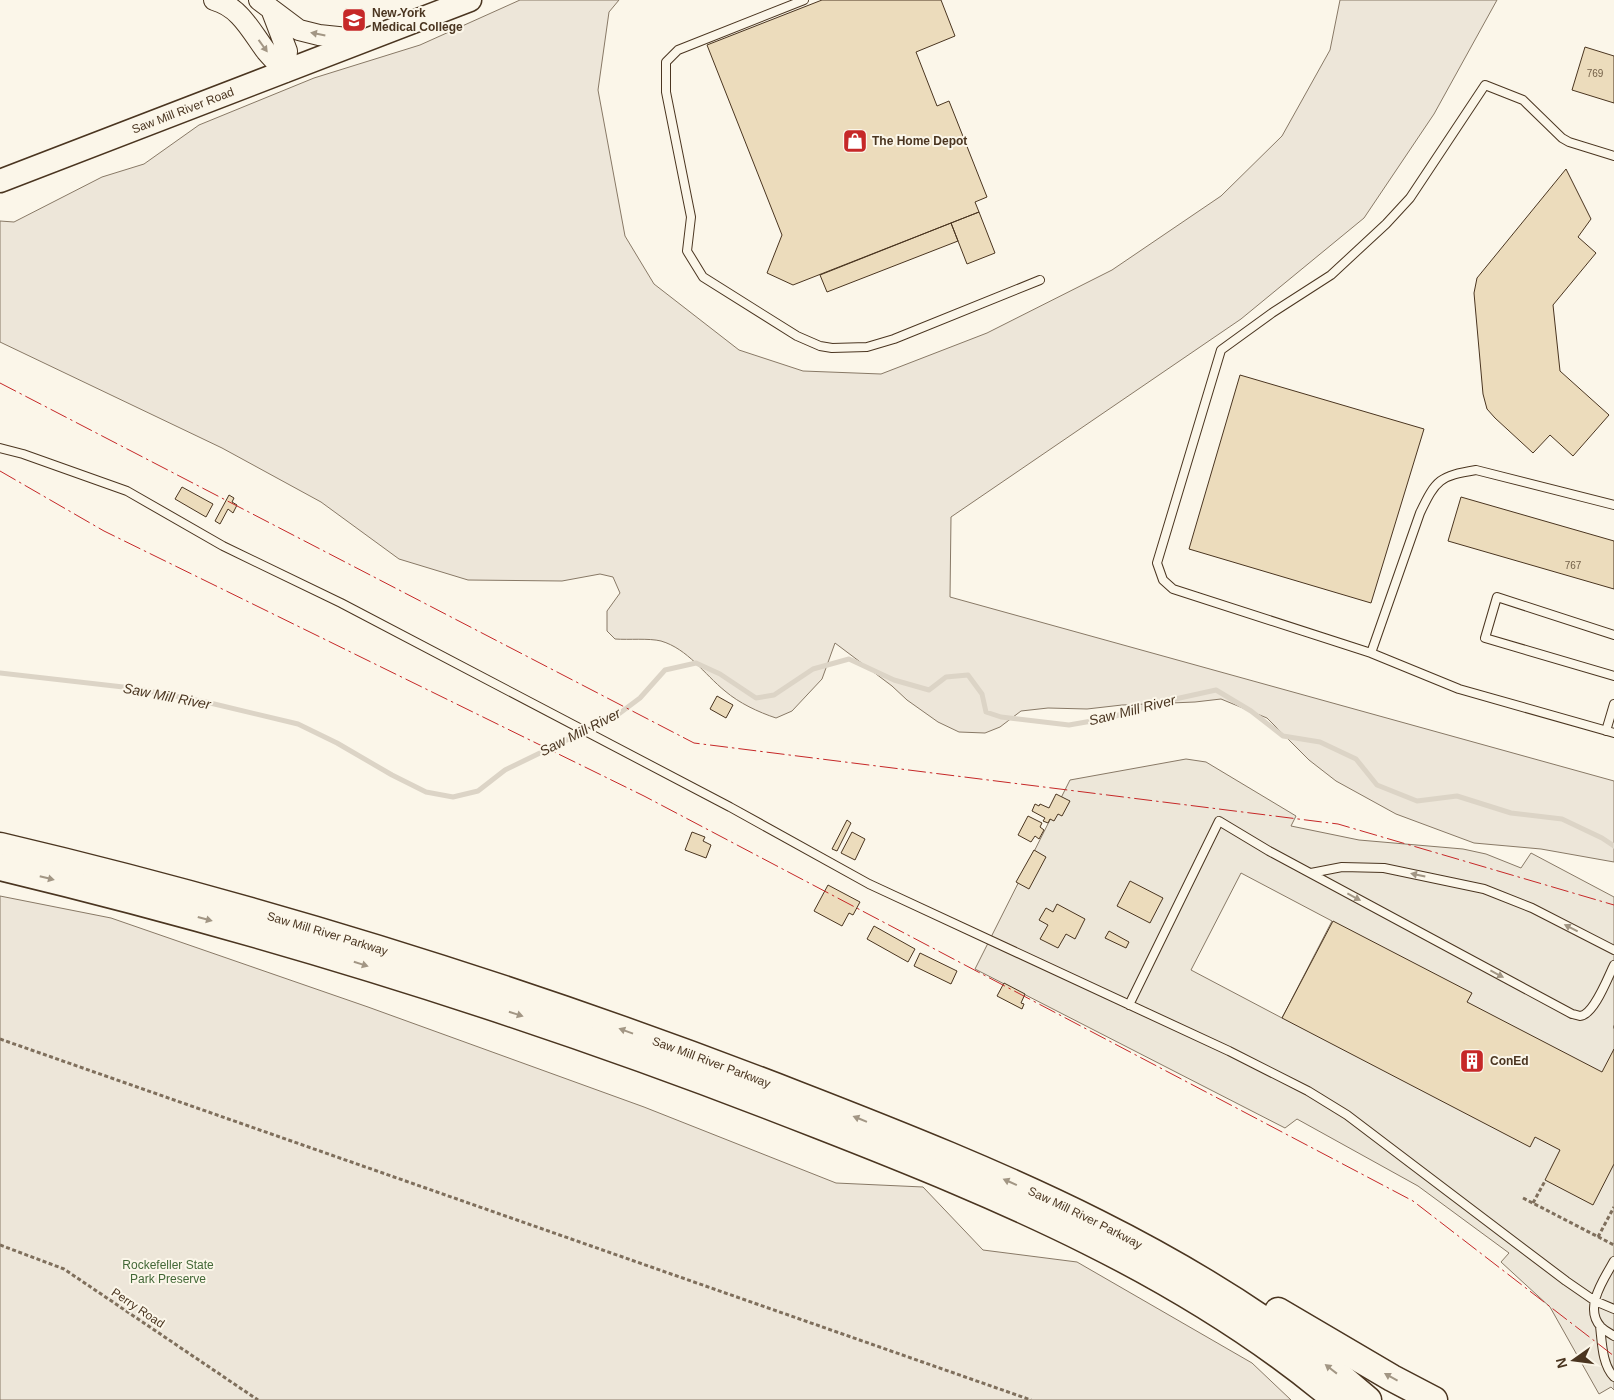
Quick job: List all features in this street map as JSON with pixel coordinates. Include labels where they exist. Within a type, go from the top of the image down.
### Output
[{"type":"highway","name":"Saw Mill River Parkway","points":[[0,846],[152,884],[313,929],[425,963],[566,1010],[842,1112],[1006,1180],[1112,1230],[1165,1258],[1266,1321],[1313,1355],[1368,1400]]},
{"type":"highway","name":"Saw Mill River Parkway","points":[[0,867],[208,920],[387,972],[626,1052],[853,1138],[1005,1202],[1110,1252],[1210,1309],[1282,1358],[1336,1400]]},
{"type":"highway","points":[[1112,1230],[1187,1261],[1245,1290],[1392,1378],[1434,1400]]},
{"type":"main road","name":"Saw Mill River Road","points":[[0,181],[470,0]]},
{"type":"street","points":[[214,0],[224,3],[243,19],[267,52],[285,72]]},
{"type":"street","points":[[265,4],[287,51],[285,72]]},
{"type":"street","points":[[265,4],[299,30],[319,35],[367,40]]},
{"type":"lane","points":[[804,0],[678,50],[666,62],[666,92],[690,217],[687,251],[703,277],[796,336],[820,346],[843,349],[867,347],[894,339],[1040,280]]},
{"type":"lane","points":[[1614,156],[1569,142],[1562,138],[1523,100],[1485,85],[1410,198],[1386,224],[1331,274],[1221,350],[1157,562],[1163,580],[1173,589],[1370,653],[1459,689],[1610,732],[1614,704]]},
{"type":"lane","points":[[0,448],[23,454],[128,491],[223,546],[341,603],[730,807],[869,884],[1229,1051],[1308,1090],[1346,1115],[1595,1301],[1614,1309]]},
{"type":"lane","points":[[1370,653],[1420,513],[1428,495],[1442,478],[1455,473],[1476,470],[1614,505]]},
{"type":"lane","points":[[1614,635],[1497,596],[1485,638],[1614,676]]},
{"type":"lane","points":[[1129,1005],[1219,821],[1311,874],[1572,1014],[1580,1016],[1586,1014],[1595,1004],[1614,965]]},
{"type":"lane","points":[[1311,874],[1342,867],[1384,868],[1484,888],[1532,908],[1614,950]]},
{"type":"lane","points":[[1614,1261],[1599,1286],[1595,1301],[1595,1315],[1600,1326],[1605,1360],[1614,1377]]},
{"type":"lane","points":[[1600,1326],[1614,1336]]},
{"type":"path","points":[[0,1039],[1031,1400]]},
{"type":"path","points":[[1533,1203],[1545,1181]]},
{"type":"path","points":[[1523,1198],[1614,1245]]},
{"type":"path","points":[[1598,1237],[1614,1207]]},
{"type":"path","name":"Perry Road","points":[[0,1245],[64,1269],[258,1400]]},
{"type":"green space","points":[[520,0],[619,0],[609,12],[598,90],[625,236],[654,284],[739,350],[803,371],[881,374],[987,333],[1112,270],[1221,196],[1282,136],[1330,50],[1340,0],[1497,0],[1434,114],[1364,218],[1241,319],[951,517],[950,597],[1614,781],[1614,862],[1541,849],[1474,843],[1396,814],[1336,781],[1309,760],[1267,718],[1221,699],[1087,709],[1048,708],[1021,711],[1000,727],[985,733],[959,732],[938,722],[907,700],[892,686],[835,643],[822,679],[792,711],[776,718],[749,707],[730,695],[688,656],[671,645],[656,640],[615,639],[607,631],[607,611],[620,593],[613,577],[600,574],[562,581],[468,580],[399,559],[321,502],[222,448],[0,342],[0,221],[14,222],[102,177],[144,164],[199,125],[314,78],[420,45]]},
{"type":"green space","name":"Rockefeller State Park Preserve","points":[[0,896],[111,918],[368,1007],[644,1107],[836,1183],[923,1187],[983,1250],[1077,1262],[1252,1363],[1291,1400],[0,1400]]},
{"type":"shaded area","points":[[1186,759],[1206,762],[1296,816],[1291,826],[1359,840],[1463,849],[1486,854],[1521,868],[1531,853],[1614,897],[1614,1390],[1611,1387],[1599,1394],[1550,1307],[1501,1262],[1509,1253],[1418,1186],[1297,1119],[1285,1128],[975,969],[1070,780]],"holes":[[[1241,873],[1332,921],[1282,1018],[1191,970]]]},
{"type":"building","name":"The Home Depot","points":[[822,0],[941,0],[955,36],[916,52],[937,106],[949,101],[987,197],[975,202],[979,212],[793,285],[767,273],[782,235],[707,45]]},
{"type":"building","points":[[1585,47],[1614,56],[1614,103],[1572,90]]},
{"type":"building","points":[[1566,169],[1591,219],[1578,237],[1596,253],[1553,305],[1560,371],[1609,415],[1573,456],[1550,435],[1533,453],[1487,409],[1483,394],[1474,293],[1477,278]]},
{"type":"building","points":[[979,212],[995,253],[967,264],[951,223]]},
{"type":"building","points":[[951,223],[958,241],[827,292],[820,275]]},
{"type":"building","points":[[1240,375],[1424,429],[1371,603],[1189,549]]},
{"type":"building","points":[[182,487],[213,504],[206,517],[175,499]]},
{"type":"building","points":[[229,495],[234,498],[232,502],[237,505],[233,513],[228,509],[220,524],[215,521]]},
{"type":"building","points":[[1461,497],[1614,541],[1614,589],[1448,541]]},
{"type":"building","points":[[717,696],[733,705],[726,718],[710,709]]},
{"type":"building","points":[[1056,794],[1070,801],[1062,816],[1058,814],[1054,821],[1050,819],[1048,823],[1043,821],[1045,818],[1032,811],[1035,804],[1049,808]]},
{"type":"building","points":[[1028,816],[1042,823],[1040,827],[1044,830],[1039,839],[1035,836],[1031,842],[1018,835]]},
{"type":"building","points":[[847,820],[851,823],[837,851],[832,849]]},
{"type":"building","points":[[692,832],[705,837],[703,841],[711,845],[706,858],[685,850]]},
{"type":"building","points":[[852,832],[865,839],[855,860],[841,853]]},
{"type":"building","points":[[1034,850],[1046,857],[1029,889],[1016,882]]},
{"type":"building","points":[[1130,881],[1163,898],[1150,923],[1117,906]]},
{"type":"building","points":[[828,885],[860,902],[853,915],[849,913],[842,926],[814,911]]},
{"type":"building","points":[[1057,904],[1085,919],[1075,939],[1066,934],[1058,948],[1040,939],[1048,925],[1039,920],[1046,908],[1053,912]]},
{"type":"building","name":"ConEd","points":[[1333,921],[1472,993],[1467,1002],[1602,1072],[1614,1049],[1614,1164],[1593,1205],[1545,1180],[1560,1150],[1535,1137],[1530,1147],[1282,1018]]},
{"type":"building","points":[[874,926],[915,949],[908,962],[867,939]]},
{"type":"building","points":[[1109,931],[1129,942],[1126,948],[1105,938]]},
{"type":"building","points":[[920,953],[957,971],[951,984],[914,966]]},
{"type":"building","points":[[1004,983],[1025,994],[1021,1003],[1024,1004],[1022,1009],[997,996]]},
{"type":"waterway","name":"Saw Mill River","points":[[0,673],[132,688],[206,702],[298,724],[337,743],[392,775],[426,792],[453,797],[478,791],[505,770],[616,716],[640,698],[665,670],[696,663],[720,674],[756,698],[774,695],[813,669],[849,659],[894,680],[929,690],[946,677],[968,675],[982,694],[986,712],[1001,717],[1069,725],[1109,718],[1157,703],[1216,690],[1251,711],[1283,736],[1320,742],[1356,759],[1377,785],[1417,801],[1457,796],[1511,813],[1562,819],[1602,838],[1614,846]]},
{"type":"power","points":[[0,383],[694,743],[1338,824],[1614,905]]},
{"type":"power","points":[[0,471],[104,531],[644,796],[1413,1201],[1614,1356]]},
{"type":"place","name":"New York Medical College","points":[[354,20]]},
{"type":"place","name":"The Home Depot","points":[[855,141]]},
{"type":"place","name":"ConEd","points":[[1472,1061]]}]
